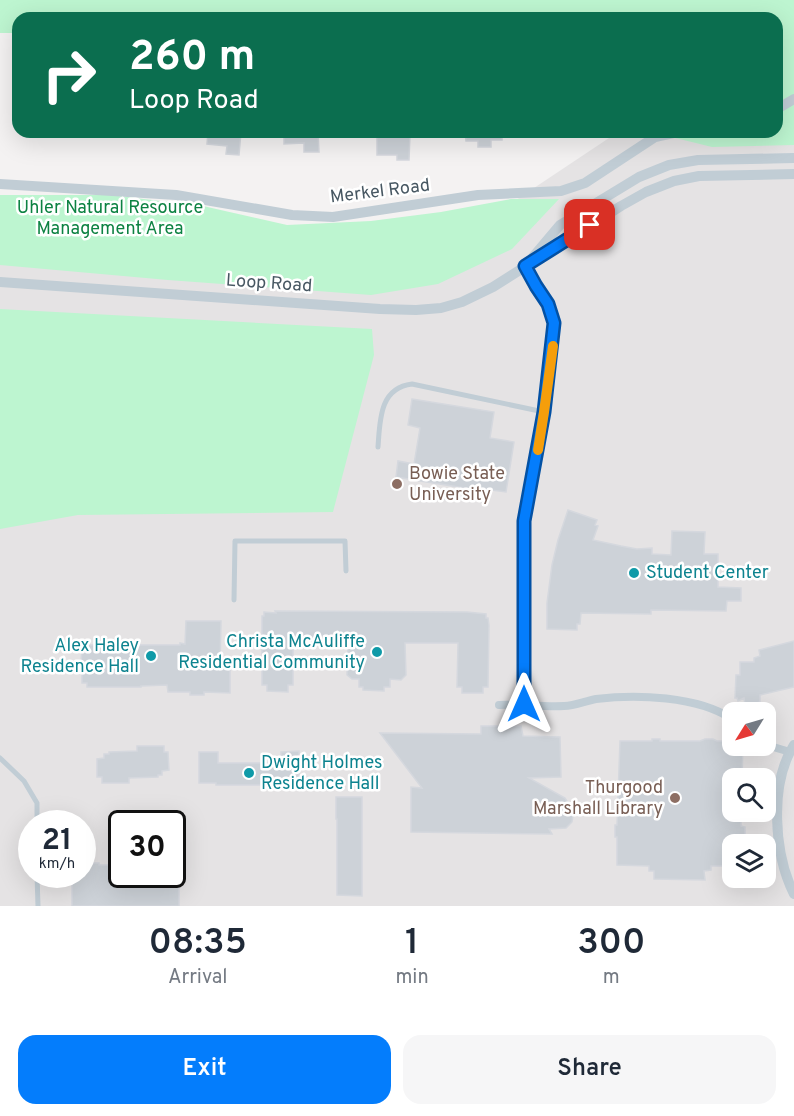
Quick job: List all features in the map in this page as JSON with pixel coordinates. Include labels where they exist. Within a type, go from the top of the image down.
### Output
[{"type":"street","name":"Merkel Road","points":[[0,184],[176,195],[292,215],[333,217],[478,195],[561,191],[585,183],[653,138]]},
{"type":"street","name":"Loop Road","points":[[525,266],[560,225],[639,177],[669,165],[698,160],[794,158]]},
{"type":"street","name":"Loop Road","points":[[0,282],[416,310],[441,308],[462,302],[493,287],[621,206],[646,192],[674,181],[699,176],[794,174]]},
{"type":"street","points":[[524,704],[524,521],[544,412],[554,323],[548,304],[525,266]]},
{"type":"street","points":[[499,705],[566,706],[624,696],[681,700],[722,713]]},
{"type":"street","points":[[776,747],[792,749],[783,770],[777,814],[783,867],[794,894]]},
{"type":"lane","points":[[378,447],[381,416],[385,403],[396,389],[404,385],[412,384],[544,412]]},
{"type":"lane","points":[[234,600],[235,541],[345,541],[346,571]]},
{"type":"lane","points":[[0,758],[24,781],[37,803],[37,810]]},
{"type":"lane","points":[[38,888],[38,906]]},
{"type":"shaded area","name":"Bowie State University","points":[[794,14],[794,906],[0,906],[0,238],[430,255],[609,138],[783,138],[783,90]]},
{"type":"green space","points":[[0,0],[794,0],[794,145],[712,147],[675,138],[783,138],[783,12],[12,12],[12,33],[0,33]]},
{"type":"green space","name":"Uhler Natural Resource Management Area","points":[[0,195],[110,195],[203,206],[287,225],[371,221],[441,212],[511,199],[559,199],[512,249],[438,284],[371,295],[0,265]]},
{"type":"green space","points":[[0,309],[372,329],[374,355],[333,512],[78,515],[0,529]]},
{"type":"building","points":[[208,138],[240,138],[239,155],[226,154],[227,146],[207,144]]},
{"type":"building","points":[[284,138],[318,138],[319,152],[304,152],[304,143],[284,144]]},
{"type":"building","points":[[377,138],[410,138],[409,160],[397,160],[397,155],[377,155]]},
{"type":"building","points":[[466,138],[502,138],[502,140],[491,140],[491,147],[478,147],[478,141],[466,141]]},
{"type":"building","points":[[412,399],[494,412],[490,438],[514,442],[506,492],[484,489],[484,491],[396,477],[398,461],[414,464],[420,428],[408,425]]},
{"type":"building","name":"Student Center","points":[[568,510],[597,520],[595,525],[598,526],[593,540],[637,549],[652,548],[652,554],[671,555],[672,531],[705,532],[704,554],[718,554],[718,587],[741,588],[741,601],[727,601],[726,611],[651,610],[651,614],[581,613],[577,630],[547,629],[547,603],[552,565]]},
{"type":"building","name":"Christa McAuliffe Residential Community","points":[[275,611],[486,614],[489,625],[488,687],[483,687],[483,693],[462,693],[462,687],[457,687],[458,643],[405,643],[406,675],[401,680],[390,679],[390,687],[384,687],[384,691],[363,690],[363,687],[359,687],[359,679],[352,679],[347,675],[348,643],[293,642],[293,685],[288,685],[288,692],[267,691],[267,685],[262,685],[262,616],[264,612],[276,613]]},
{"type":"building","name":"Alex Haley Residence Hall","points":[[186,621],[221,621],[220,667],[230,667],[230,693],[204,692],[204,695],[190,695],[190,692],[168,692],[167,685],[87,687],[87,683],[82,683],[82,674],[75,667],[81,662],[82,649],[88,649],[88,645],[185,644]]},
{"type":"building","points":[[794,641],[794,687],[760,695],[760,702],[744,702],[744,698],[738,701],[735,698],[736,675],[740,675],[740,662],[754,662],[754,658],[760,656],[759,650]]},
{"type":"building","points":[[481,726],[521,726],[523,736],[560,737],[561,777],[529,778],[565,798],[573,815],[572,822],[566,828],[549,829],[552,834],[411,832],[411,787],[422,788],[380,733],[481,734]]},
{"type":"building","name":"Thurgood Marshall Library","points":[[652,739],[700,741],[713,739],[722,741],[722,756],[743,756],[742,768],[722,768],[722,822],[741,822],[741,826],[745,827],[745,834],[722,834],[722,866],[711,866],[711,870],[704,871],[705,880],[654,879],[654,871],[649,871],[649,866],[617,865],[615,825],[617,825],[620,741],[652,741]]},
{"type":"building","points":[[137,746],[164,746],[164,752],[168,752],[169,770],[162,771],[162,775],[158,777],[129,778],[129,783],[102,783],[102,777],[97,777],[97,759],[104,758],[104,754],[109,754],[109,752],[137,751]]},
{"type":"building","name":"Dwight Holmes Residence Hall","points":[[299,751],[299,783],[216,785],[216,783],[199,783],[199,752],[218,752],[218,763],[281,763],[281,752]]},
{"type":"building","points":[[336,797],[362,797],[362,896],[337,895]]},
{"type":"building","points":[[96,863],[108,865],[108,888],[179,888],[179,906],[72,906],[72,888],[96,888]]},
{"type":"slow traffic","points":[[538,450],[553,346]]},
{"type":"place","name":"Bowie State University","points":[[397,484]]},
{"type":"place","name":"Student Center","points":[[634,573]]},
{"type":"place","name":"Christa McAuliffe Residential Community","points":[[377,652]]},
{"type":"place","name":"Alex Haley Residence Hall","points":[[151,656]]},
{"type":"place","name":"Dwight Holmes Residence Hall","points":[[249,773]]},
{"type":"place","name":"Thurgood Marshall Library","points":[[675,798]]},
{"type":"route","points":[[524,704],[524,521],[544,412],[554,323],[548,304],[525,266],[590,225]]}]
